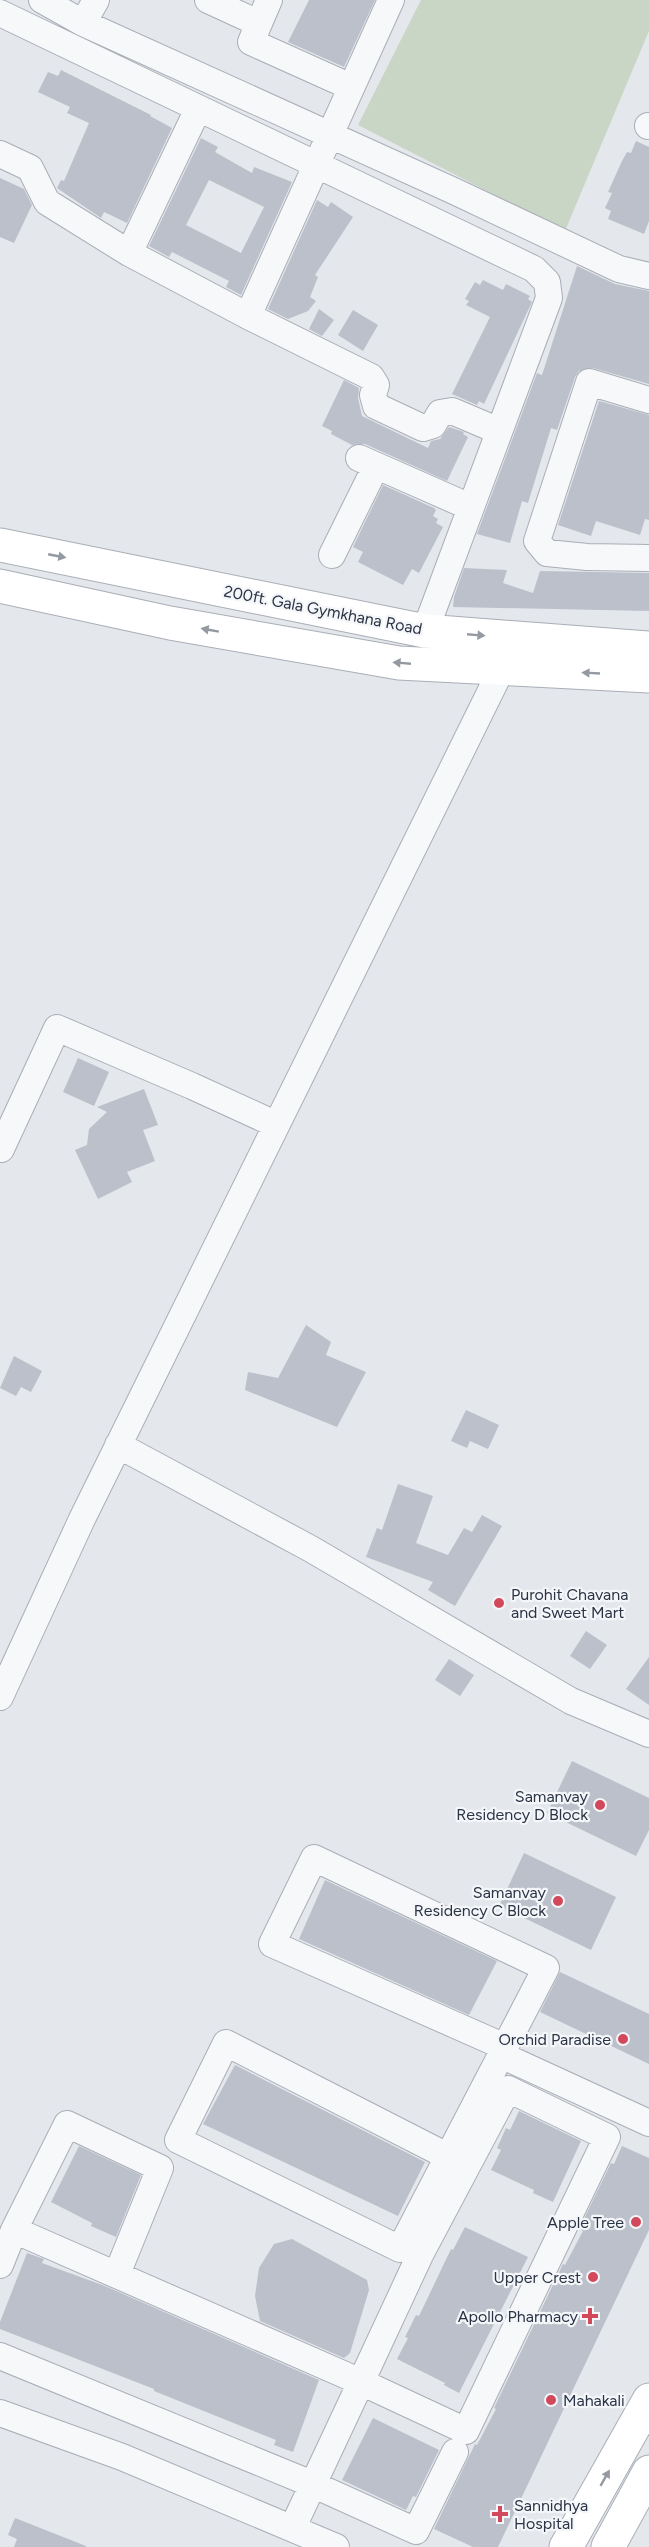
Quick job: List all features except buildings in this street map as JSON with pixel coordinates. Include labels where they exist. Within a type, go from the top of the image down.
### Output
[{"type":"street","points":[[42,0],[83,23],[331,134],[620,269],[649,276]]},
{"type":"street","points":[[83,23],[96,0]]},
{"type":"street","points":[[208,0],[258,23]]},
{"type":"street","points":[[269,0],[252,42],[351,87]]},
{"type":"street","points":[[249,316],[391,0]]},
{"type":"street","points":[[0,14],[534,269],[547,282],[549,298],[425,631]]},
{"type":"street","points":[[129,252],[198,109]]},
{"type":"street","points":[[0,154],[30,168],[47,202],[129,252],[371,377],[376,385],[373,395],[376,406],[423,428],[433,425],[440,413],[452,411],[499,430]]},
{"type":"street","points":[[649,400],[589,382],[537,541],[547,554],[649,558]]},
{"type":"street","points":[[332,555],[367,462],[470,507]]},
{"type":"street","name":"200ft. Gala Gymkhana Road","points":[[0,545],[425,631],[649,648]]},
{"type":"street","points":[[0,586],[170,623],[399,663],[649,676]]},
{"type":"street","points":[[1,1693],[275,1124],[516,639]]},
{"type":"street","points":[[1,1149],[57,1028],[275,1124]]},
{"type":"street","points":[[118,1446],[311,1549],[571,1701],[649,1734]]},
{"type":"street","points":[[449,2157],[226,2043],[178,2140],[400,2249],[449,2157],[503,2051],[546,1968],[314,1858],[272,1944],[503,2051],[649,2123]]},
{"type":"street","points":[[14,2230],[361,2382],[466,2431],[607,2137],[508,2089],[420,2255],[361,2382],[292,2527]]},
{"type":"street","points":[[0,2265],[14,2230],[67,2124],[160,2168],[117,2274]]},
{"type":"street","points":[[0,2356],[312,2484],[417,2531],[455,2452]]},
{"type":"street","points":[[566,2547],[649,2400]]},
{"type":"street","points":[[0,2413],[122,2457],[336,2547]]},
{"type":"street","points":[[608,2547],[649,2472]]},
{"type":"green space","points":[[421,0],[649,0],[649,31],[565,231],[358,125]]},
{"type":"place","name":"Purohit Chavana and Sweet Mart","points":[[499,1603]]},
{"type":"place","name":"Samanvay Residency D Block","points":[[600,1805]]},
{"type":"place","name":"Samanvay Residency C Block","points":[[558,1901]]},
{"type":"place","name":"Orchid Paradise","points":[[623,2039]]},
{"type":"place","name":"Apple Tree","points":[[636,2222]]},
{"type":"place","name":"Upper Crest","points":[[593,2277]]},
{"type":"place","name":"Apollo Pharmacy","points":[[590,2316]]},
{"type":"place","name":"Mahakali","points":[[551,2400]]},
{"type":"place","name":"Sannidhya Hospital","points":[[500,2514]]}]
